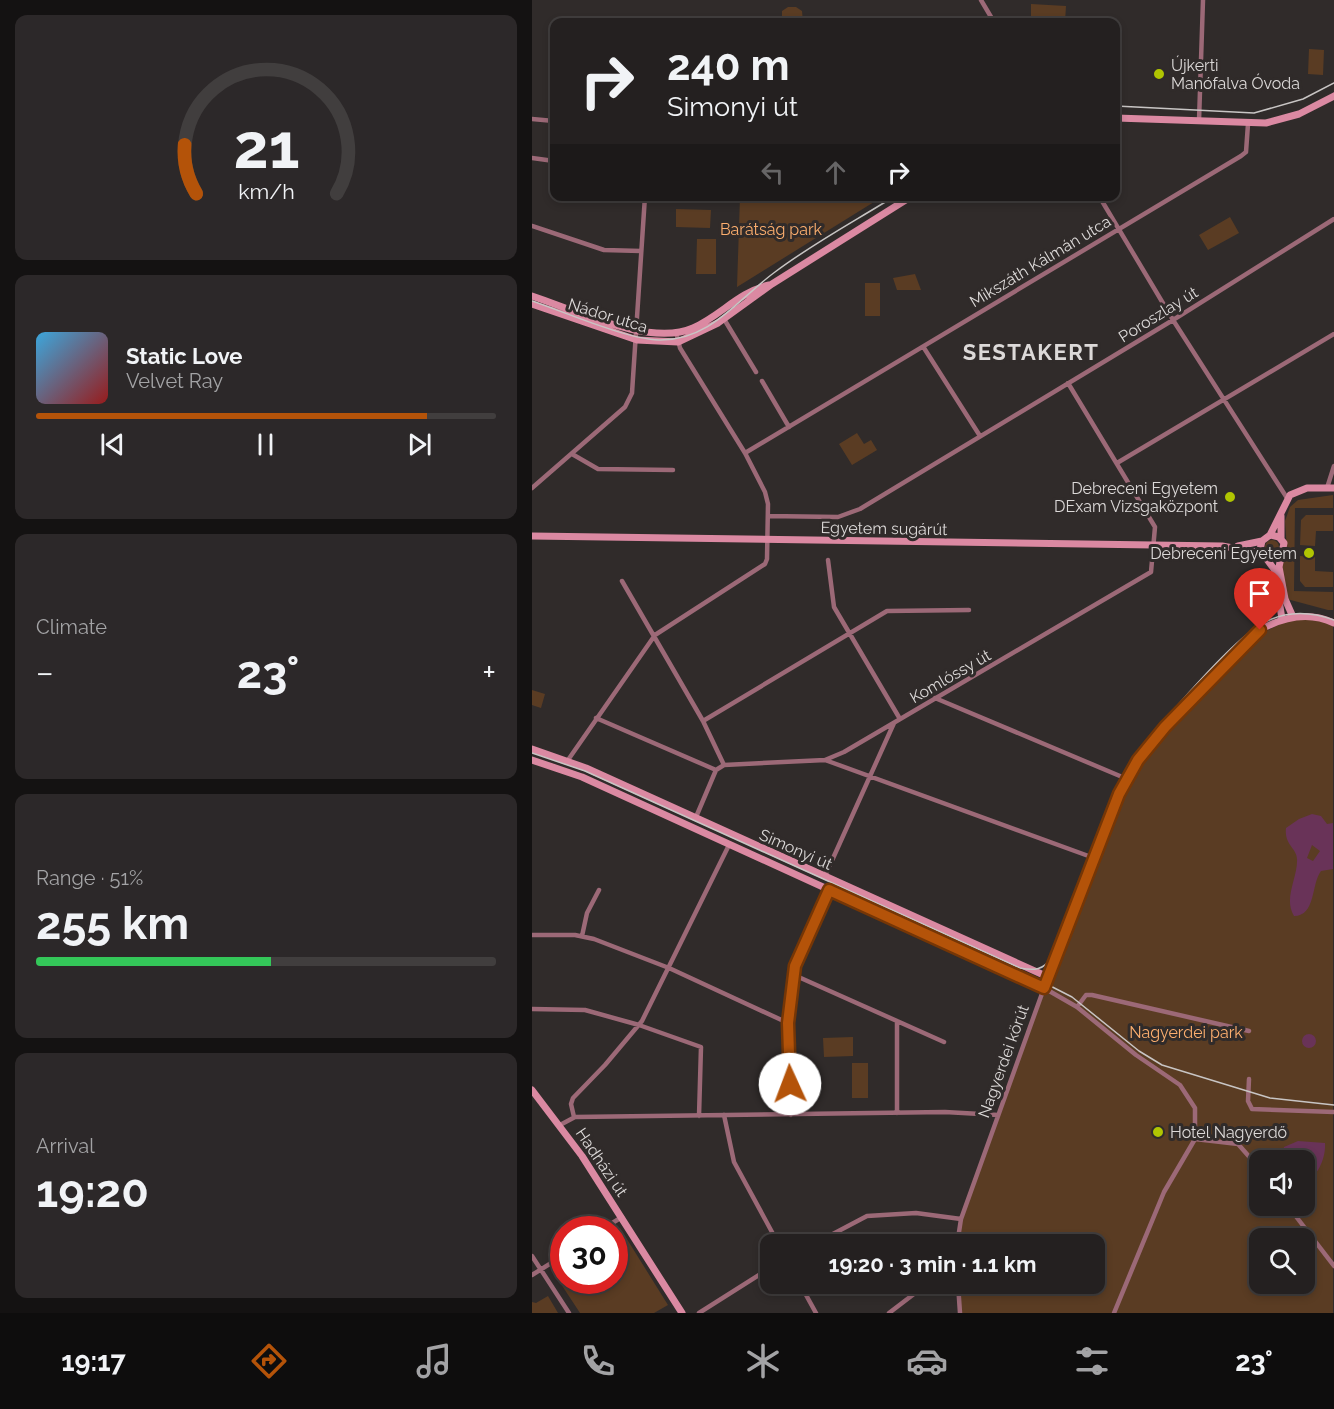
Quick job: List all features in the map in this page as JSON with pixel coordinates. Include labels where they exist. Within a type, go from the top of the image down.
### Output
[{"type":"street","points":[[981,0],[992,18]]},
{"type":"street","points":[[1199,121],[1203,0]]},
{"type":"street","points":[[1120,118],[1248,124],[1285,119],[1333,96]]},
{"type":"street","points":[[532,119],[550,121]]},
{"type":"street","name":"Mikszáth Kálmán utca","points":[[745,453],[924,348],[1241,156],[1246,152],[1248,124]]},
{"type":"street","points":[[532,158],[550,160]]},
{"type":"street","points":[[532,488],[629,401],[638,331],[645,201]]},
{"type":"street","points":[[678,342],[724,319],[772,285],[904,201]]},
{"type":"street","points":[[1102,201],[1173,320],[1287,498]]},
{"type":"street","name":"Poroszlay út","points":[[768,516],[838,517],[860,509],[1173,320],[1333,219]]},
{"type":"street","points":[[532,226],[604,249],[642,251]]},
{"type":"street","points":[[568,760],[655,635],[765,564],[768,516],[765,492],[745,453],[678,342],[676,332],[695,327],[751,289],[772,285]]},
{"type":"street","name":"Nádor utca","points":[[532,296],[638,331],[676,332]]},
{"type":"street","name":"Nádor utca","points":[[532,304],[637,340],[678,342]]},
{"type":"street","points":[[724,319],[756,372]]},
{"type":"street","points":[[1117,463],[1333,334]]},
{"type":"street","points":[[924,348],[980,436]]},
{"type":"street","points":[[762,381],[789,428]]},
{"type":"street","name":"Komlóssy út","points":[[724,765],[825,760],[844,752],[1140,580],[1153,568],[1155,527],[1068,383]]},
{"type":"street","points":[[572,454],[598,469],[673,470]]},
{"type":"street","points":[[1282,619],[1274,568],[1261,553],[1262,541],[1270,535],[1287,498],[1307,488],[1330,488],[1333,466]]},
{"type":"street","points":[[1281,513],[1281,538],[1284,546],[1279,567],[1285,599],[1293,617]]},
{"type":"street","points":[[1270,535],[1281,538]]},
{"type":"street","name":"Egyetem sugárút","points":[[532,536],[1153,546],[1236,546],[1262,541]]},
{"type":"street","name":"Egyetem sugárút","points":[[1236,546],[1261,553]]},
{"type":"street","points":[[1267,558],[1280,556]]},
{"type":"street","points":[[825,876],[897,720],[834,607],[828,561]]},
{"type":"street","points":[[622,581],[703,721],[724,765],[716,770],[696,817]]},
{"type":"street","points":[[703,721],[894,609],[969,610]]},
{"type":"street","name":"Nagyerdei körút","points":[[959,1234],[961,1219],[1048,977],[1127,779],[1149,745],[1249,638],[1282,619],[1293,617],[1319,618],[1333,623]]},
{"type":"street","points":[[935,698],[1127,779]]},
{"type":"street","points":[[596,718],[716,770]]},
{"type":"street","name":"Simonyi út","points":[[532,749],[568,760],[1048,977]]},
{"type":"street","name":"Simonyi út","points":[[532,760],[582,777],[1044,988]]},
{"type":"street","points":[[825,760],[1094,858]]},
{"type":"street","points":[[574,1117],[571,1104],[573,1098],[638,1025],[669,968],[729,845]]},
{"type":"street","points":[[582,936],[590,907],[599,890]]},
{"type":"street","points":[[791,1115],[788,1023],[795,966],[829,890]]},
{"type":"street","points":[[532,935],[582,936],[669,968],[788,1023]]},
{"type":"street","points":[[794,975],[944,1042]]},
{"type":"street","points":[[1044,988],[1077,1007],[1136,1055],[1180,1084],[1195,1108],[1195,1139],[1165,1192],[1114,1313]]},
{"type":"street","points":[[1077,1007],[1086,995],[1092,994],[1249,1031]]},
{"type":"street","points":[[532,1009],[585,1010],[638,1025],[701,1047],[699,1116]]},
{"type":"street","points":[[897,1021],[897,1113]]},
{"type":"street","points":[[1249,1079],[1249,1106],[1252,1109],[1333,1112]]},
{"type":"street","name":"Hadházi út","points":[[532,1090],[560,1125],[621,1216]]},
{"type":"street","points":[[560,1125],[574,1117],[897,1113],[998,1115]]},
{"type":"street","points":[[724,1115],[734,1162],[773,1234]]},
{"type":"street","points":[[1195,1139],[1233,1142],[1242,1146],[1249,1155]]},
{"type":"street","points":[[833,1234],[867,1216],[916,1213],[961,1219]]},
{"type":"street","points":[[1296,1216],[1333,1266]]},
{"type":"street","name":"Hadházi út","points":[[628,1227],[682,1313]]},
{"type":"street","points":[[532,1256],[569,1313]]},
{"type":"street","points":[[532,1275],[550,1264]]},
{"type":"street","points":[[698,1313],[760,1274]]},
{"type":"street","points":[[806,1294],[816,1313]]},
{"type":"street","points":[[889,1313],[914,1294]]},
{"type":"street","points":[[959,1294],[960,1313]]},
{"type":"green space","points":[[1031,4],[1066,6],[1065,18],[1031,18]]},
{"type":"green space","points":[[788,7],[796,7],[802,11],[803,18],[782,18],[782,11]]},
{"type":"green space","points":[[1309,49],[1324,50],[1323,75],[1308,74]]},
{"type":"green space","name":"Barátság park","points":[[740,201],[876,201],[737,287]]},
{"type":"green space","points":[[676,209],[711,210],[710,228],[676,227]]},
{"type":"green space","points":[[1230,217],[1239,233],[1208,250],[1199,235]]},
{"type":"green space","points":[[697,239],[716,239],[716,274],[696,274]]},
{"type":"green space","points":[[915,274],[921,290],[897,290],[893,278]]},
{"type":"green space","points":[[865,283],[880,283],[880,316],[865,316]]},
{"type":"green space","points":[[857,433],[864,444],[871,440],[877,450],[852,465],[839,444]]},
{"type":"green space","points":[[1333,495],[1333,508],[1295,508],[1294,591],[1333,592],[1333,610],[1328,610],[1287,599],[1281,562],[1287,550],[1285,521],[1290,507],[1298,500]]},
{"type":"green space","points":[[1306,515],[1333,515],[1333,531],[1316,531],[1315,546],[1300,545],[1301,520]]},
{"type":"green space","points":[[1269,540],[1275,540],[1279,547],[1275,554],[1269,554],[1265,550],[1265,544]]},
{"type":"green space","points":[[1300,556],[1315,557],[1315,571],[1333,572],[1333,587],[1305,587],[1300,581]]},
{"type":"green space","name":"Nagyerdei park","points":[[1293,617],[1333,623],[1333,1313],[960,1313],[959,1294],[1105,1294],[1105,1234],[959,1234],[961,1219],[1012,1075],[1127,779],[1170,726],[1259,635]]},
{"type":"green space","points":[[532,690],[545,694],[541,708],[532,705]]},
{"type":"green space","points":[[853,1037],[853,1056],[824,1057],[823,1038]]},
{"type":"green space","points":[[852,1063],[868,1063],[868,1098],[852,1098]]},
{"type":"green space","points":[[628,1241],[668,1305],[654,1313],[580,1313],[568,1294],[628,1294]]},
{"type":"green space","points":[[548,1296],[558,1313],[532,1313],[532,1302],[536,1303]]},
{"type":"shaded area","points":[[1312,814],[1321,816],[1327,824],[1333,823],[1333,869],[1321,871],[1310,905],[1301,915],[1294,916],[1290,895],[1297,859],[1287,838],[1286,828]],"holes":[[[1312,845],[1320,851],[1313,861],[1307,858]]]},
{"type":"shaded area","points":[[1306,1034],[1312,1034],[1316,1041],[1312,1048],[1306,1048],[1302,1044],[1302,1038]]},
{"type":"shaded area","points":[[1298,1141],[1325,1143],[1324,1155],[1315,1174],[1315,1150],[1283,1150],[1284,1147]]},
{"type":"tram line","points":[[1120,106],[1254,113],[1303,99],[1334,83]]},
{"type":"tram line","points":[[532,301],[630,335],[659,340],[693,334],[722,316],[789,262],[887,201]]},
{"type":"tram line","points":[[532,753],[585,771],[1020,968],[1034,969],[1046,965],[1052,957],[1102,821],[1122,778],[1132,762],[1189,692],[1233,647],[1252,630],[1267,621],[1300,614],[1317,615],[1334,620]]},
{"type":"tram line","points":[[1023,972],[1072,997],[1139,1051],[1162,1065],[1270,1098],[1334,1105]]},
{"type":"place","name":"Újkerti Manófalva Óvoda","points":[[1159,74]]},
{"type":"place","name":"Debreceni Egyetem DExam Vizsgaközpont","points":[[1230,497]]},
{"type":"place","name":"Debreceni Egyetem","points":[[1309,553]]},
{"type":"place","name":"Hotel Nagyerdő","points":[[1158,1132]]},
{"type":"district","name":"SESTAKERT","points":[[1031,352]]},
{"type":"route","points":[[790,1084],[788,1023],[795,966],[829,890],[1044,988],[1119,794],[1138,760],[1165,727],[1249,638],[1260,630]]}]
